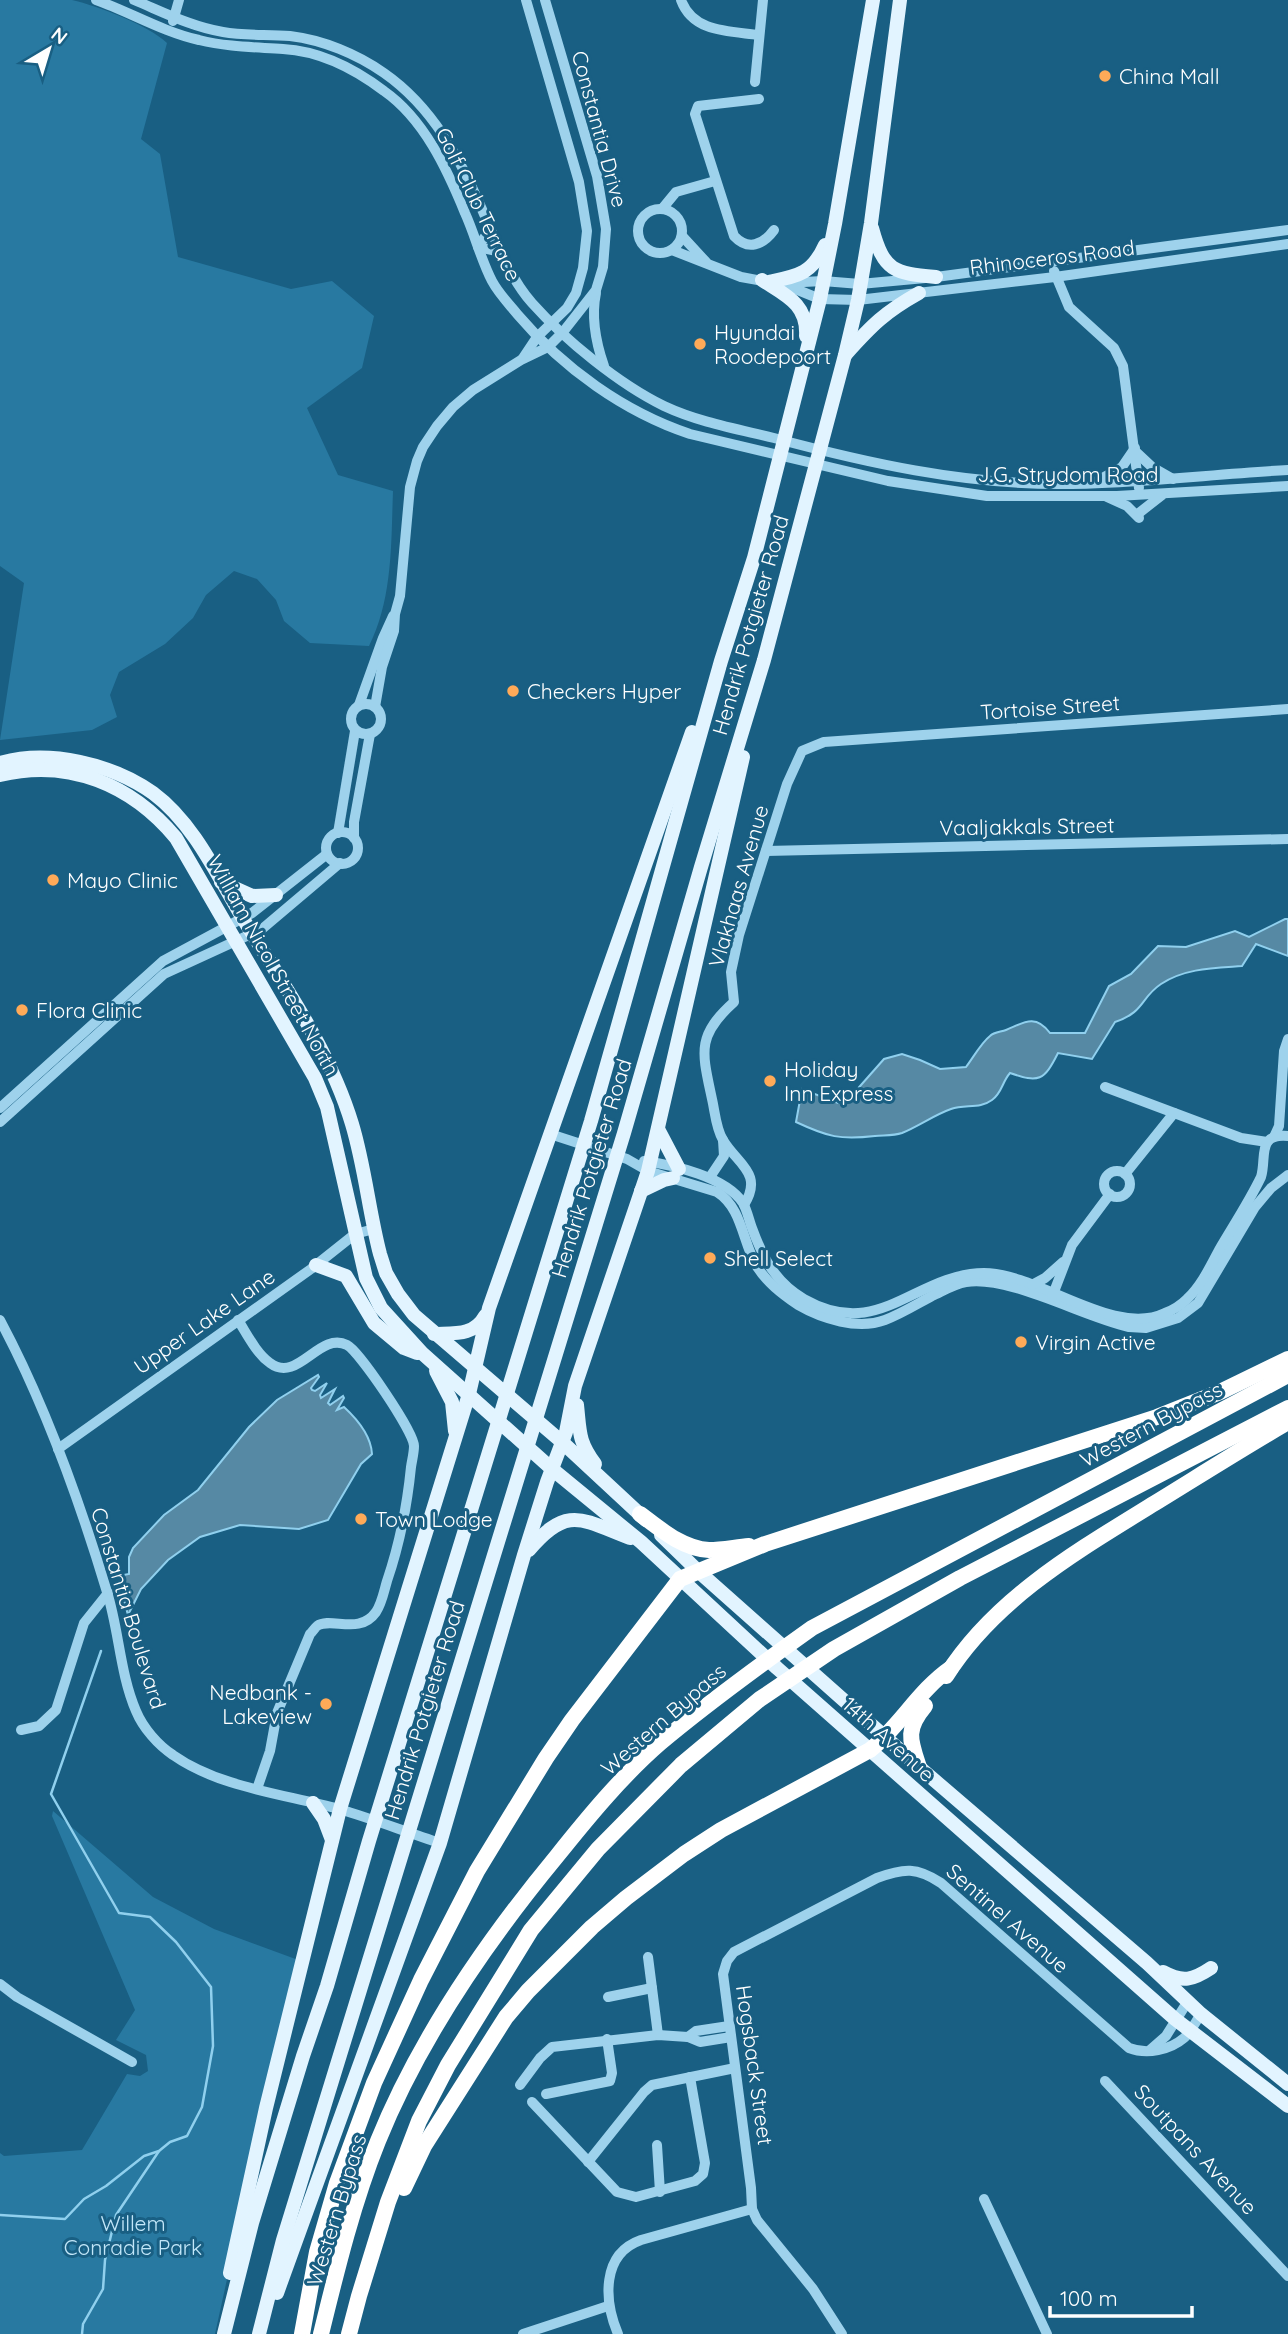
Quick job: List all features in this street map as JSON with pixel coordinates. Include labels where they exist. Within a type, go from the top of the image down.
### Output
[{"type":"highway","points":[[302,2334],[317,2252],[337,2183],[374,2083],[421,1980],[477,1871],[546,1758],[603,1678],[680,1579],[765,1544],[1157,1417],[1220,1392],[1288,1359]]},
{"type":"highway","name":"Western Bypass","points":[[321,2334],[360,2190],[378,2141],[424,2045],[514,1907],[621,1781],[659,1744],[741,1678],[812,1628],[1288,1375]]},
{"type":"highway","points":[[349,2334],[388,2202],[419,2121],[461,2044],[531,1930],[598,1849],[672,1774],[760,1699],[834,1649],[960,1578],[1288,1408]]},
{"type":"highway","points":[[919,1767],[911,1742],[914,1720],[951,1668],[996,1616],[1053,1569],[1089,1544],[1288,1422]]},
{"type":"highway","points":[[640,1514],[666,1533],[695,1548],[710,1550],[765,1544]]},
{"type":"highway","points":[[359,2334],[391,2219],[407,2179],[488,2045],[528,1991],[592,1927],[684,1854],[721,1830],[870,1750],[886,1738],[928,1687],[951,1668]]},
{"type":"main road","points":[[805,351],[820,299],[835,224],[873,0]]},
{"type":"main road","name":"Hendrik Potgieter Road","points":[[261,2334],[283,2240],[541,1406],[764,660],[858,300],[871,223],[900,0]]},
{"type":"main road","points":[[871,223],[877,248],[893,269],[908,275],[936,277]]},
{"type":"main road","points":[[770,282],[796,276],[813,266],[835,224]]},
{"type":"main road","points":[[770,282],[800,308],[807,324],[805,351]]},
{"type":"main road","points":[[845,355],[875,321],[919,293]]},
{"type":"main road","name":"Hendrik Potgieter Road","points":[[225,2329],[252,2223],[591,1121],[721,662],[754,558],[805,351]]},
{"type":"main road","points":[[261,2334],[440,1843],[524,1555],[562,1442],[575,1386],[649,1166],[764,660]]},
{"type":"main road","points":[[225,2329],[228,2282],[246,2194],[340,1810],[469,1394],[489,1308],[642,871],[706,693],[721,662]]},
{"type":"main road","name":"William Nicol Street North","points":[[0,763],[24,759],[51,759],[97,767],[153,793],[192,836],[309,1026],[338,1085],[353,1125],[374,1229],[386,1273],[398,1294],[434,1334],[476,1369]]},
{"type":"main road","name":"William Nicol Street North","points":[[0,775],[32,770],[69,773],[103,782],[142,803],[159,817],[187,852],[315,1078],[327,1107],[366,1278],[377,1301],[432,1364],[469,1394]]},
{"type":"main road","points":[[221,882],[252,897],[276,895]]},
{"type":"main road","points":[[641,1191],[676,1174],[658,1129]]},
{"type":"main road","points":[[316,1265],[346,1276],[374,1324],[404,1348],[422,1353]]},
{"type":"main road","points":[[434,1334],[472,1331],[479,1326],[489,1308]]},
{"type":"main road","points":[[432,1364],[452,1402],[456,1436]]},
{"type":"main road","name":"14th Avenue","points":[[476,1369],[562,1442],[698,1571],[886,1738],[1147,1963],[1201,2014],[1288,2084]]},
{"type":"main road","points":[[575,1386],[578,1431],[587,1453],[610,1486]]},
{"type":"main road","name":"14th Avenue","points":[[469,1394],[552,1469],[642,1542],[870,1750],[1175,2019],[1288,2106]]},
{"type":"main road","points":[[524,1555],[552,1525],[568,1520],[586,1521],[642,1542]]},
{"type":"main road","points":[[313,1803],[324,1819],[332,1841]]},
{"type":"main road","points":[[1147,1963],[1183,1981],[1196,1978],[1211,1968]]},
{"type":"street","name":"Golf Club Terrace","points":[[96,0],[194,39],[216,44],[305,52],[344,66],[386,92],[405,109],[427,137],[465,212],[493,282],[537,337],[580,374],[639,413],[690,434],[850,472]]},
{"type":"street","name":"Golf Club Terrace","points":[[134,0],[224,33],[292,37],[322,43],[347,52],[383,72],[416,100],[435,123],[452,149],[521,288],[552,324],[625,384],[666,406],[692,417],[852,458]]},
{"type":"street","points":[[170,30],[179,0]]},
{"type":"street","name":"Constantia Drive","points":[[521,360],[537,337],[567,309],[581,279],[587,218],[526,0]]},
{"type":"street","name":"Constantia Drive","points":[[375,707],[394,631],[403,579],[406,511],[410,487],[416,461],[423,447],[453,407],[473,390],[521,360],[548,347],[596,290],[606,248],[604,213],[597,176],[545,0]]},
{"type":"street","points":[[681,0],[689,15],[699,24],[759,35]]},
{"type":"street","points":[[755,82],[762,0]]},
{"type":"street","points":[[759,99],[705,104],[696,108],[695,114],[730,230],[737,240],[751,246],[763,242],[775,230]]},
{"type":"street","points":[[662,209],[676,192],[715,181]]},
{"type":"street","points":[[676,215],[662,209],[648,212],[642,217],[637,231],[638,238],[647,250],[661,254],[680,243],[682,228],[676,215],[680,196],[686,191]]},
{"type":"street","points":[[490,229],[478,247],[501,251]]},
{"type":"street","name":"Rhinoceros Road","points":[[770,282],[823,281],[860,284],[936,277],[1288,230]]},
{"type":"street","points":[[682,236],[708,264]]},
{"type":"street","name":"Rhinoceros Road","points":[[820,299],[858,300],[919,293],[1287,245]]},
{"type":"street","points":[[672,250],[741,277],[770,282],[820,299]]},
{"type":"street","points":[[1051,262],[1069,307],[1114,348],[1120,357],[1127,378],[1140,495]]},
{"type":"street","points":[[596,290],[594,316],[597,346],[605,367]]},
{"type":"street","points":[[1135,450],[1152,467],[1174,480]]},
{"type":"street","points":[[1093,483],[1122,467],[1135,450]]},
{"type":"street","name":"J.G. Strydom Road","points":[[852,458],[965,479],[1002,482],[1138,483],[1288,470]]},
{"type":"street","name":"J.G. Strydom Road","points":[[850,472],[888,481],[987,496],[1140,495],[1288,486]]},
{"type":"street","points":[[1105,496],[1127,506],[1139,516],[1164,494]]},
{"type":"street","name":"Constantia Drive","points":[[359,705],[383,638],[395,614]]},
{"type":"street","points":[[338,833],[355,731],[351,717],[359,705],[368,704],[380,712],[381,723],[375,732],[370,734],[355,731]]},
{"type":"street","name":"Tortoise Street","points":[[814,745],[838,741],[1288,709]]},
{"type":"street","points":[[354,838],[338,833],[329,839],[327,854],[340,863],[348,862],[356,855],[354,822],[370,734]]},
{"type":"street","name":"Vlakhaas Avenue","points":[[814,745],[798,756],[739,935],[730,972],[734,1002],[712,1024],[704,1053],[723,1140],[747,1169],[751,1191],[740,1208],[750,1253],[772,1286],[796,1303],[823,1316],[844,1322],[869,1324],[885,1320],[955,1285],[982,1280],[1132,1320],[1142,1321],[1164,1314],[1192,1294],[1254,1191],[1264,1160],[1264,1148],[1279,1126],[1284,1051],[1288,1039]]},
{"type":"street","name":"Vaaljakkals Street","points":[[766,851],[1288,839]]},
{"type":"street","points":[[0,1108],[148,974],[174,954],[243,918],[327,854]]},
{"type":"street","points":[[0,1122],[164,974],[270,922],[340,863]]},
{"type":"street","points":[[1105,1087],[1241,1139],[1270,1140],[1288,1136]]},
{"type":"street","points":[[1281,1093],[1288,1115]]},
{"type":"street","points":[[1125,1174],[1174,1113]]},
{"type":"street","points":[[550,1134],[676,1174],[711,1189],[740,1208]]},
{"type":"street","points":[[1241,1139],[1274,1172],[1287,1175]]},
{"type":"street","points":[[710,1177],[724,1156],[723,1140]]},
{"type":"street","points":[[1117,1171],[1125,1174],[1130,1181],[1126,1193],[1118,1196],[1110,1194],[1105,1182],[1109,1174],[1117,1171]]},
{"type":"street","points":[[676,1174],[710,1177],[726,1186],[740,1208]]},
{"type":"street","name":"Vlakhaas Avenue","points":[[740,1208],[778,1280],[803,1298],[825,1308],[868,1313],[883,1309],[949,1279],[973,1274],[1001,1275],[1032,1285],[1052,1297],[1129,1328],[1146,1328],[1178,1318],[1198,1303],[1255,1207],[1271,1188],[1287,1175]]},
{"type":"street","points":[[1052,1297],[1072,1245],[1110,1194]]},
{"type":"street","name":"Upper Lake Lane","points":[[58,1449],[316,1265],[355,1234],[374,1229]]},
{"type":"street","points":[[1032,1285],[1049,1275],[1064,1261]]},
{"type":"street","name":"Constantia Boulevard","points":[[0,1320],[23,1364],[58,1449],[108,1593],[136,1711],[160,1745],[195,1767],[257,1789],[340,1810],[440,1843]]},
{"type":"street","points":[[238,1320],[263,1356],[276,1367],[290,1367],[324,1345],[334,1342],[355,1351],[408,1427],[414,1446],[406,1514],[398,1549],[378,1609],[364,1622],[346,1626],[317,1626],[310,1634],[279,1706],[270,1751],[257,1789]]},
{"type":"street","points":[[21,1730],[39,1726],[56,1710],[84,1623],[108,1593]]},
{"type":"street","name":"Sentinel Avenue","points":[[829,1903],[894,1871],[925,1872],[1123,2043],[1135,2050],[1148,2051]]},
{"type":"street","name":"Hogsback Street","points":[[752,2209],[723,1974],[729,1957],[743,1947],[829,1903]]},
{"type":"street","points":[[648,1957],[658,2035]]},
{"type":"street","points":[[1,1986],[131,2062]]},
{"type":"street","points":[[608,1997],[652,1988]]},
{"type":"street","points":[[1148,2051],[1166,2036],[1188,2001]]},
{"type":"street","points":[[1148,2051],[1160,2050],[1184,2038],[1201,2014]]},
{"type":"street","points":[[520,2085],[552,2047],[658,2035],[688,2037],[696,2031],[730,2031]]},
{"type":"street","points":[[546,2094],[610,2081],[612,2073],[607,2039]]},
{"type":"street","points":[[588,2162],[648,2088],[657,2083],[735,2068]]},
{"type":"street","points":[[532,2102],[617,2192],[636,2197],[695,2181],[703,2174],[705,2163],[690,2077]]},
{"type":"street","name":"Soutpans Avenue","points":[[1105,2081],[1288,2276]]},
{"type":"street","points":[[657,2145],[660,2192]]},
{"type":"street","points":[[984,2199],[1047,2334]]},
{"type":"street","points":[[618,2334],[608,2306],[615,2257],[630,2244],[752,2209],[764,2231],[813,2290],[842,2334]]},
{"type":"street","points":[[523,2334],[608,2306]]},
{"type":"green space","points":[[0,0],[72,0],[122,17],[167,43],[141,139],[160,154],[178,257],[291,289],[332,281],[374,316],[362,368],[307,408],[338,475],[393,491],[387,590],[377,628],[369,646],[310,643],[284,621],[276,600],[257,579],[234,571],[206,595],[193,618],[165,644],[119,672],[110,695],[117,717],[92,730],[0,740],[24,583],[0,566]]},
{"type":"green space","name":"Willem Conradie Park","points":[[53,1811],[153,1897],[214,1929],[301,1961],[280,2037],[215,2334],[0,2334],[0,2153],[4,2156],[82,2150],[127,2074],[140,2076],[148,2071],[146,2055],[116,2040],[135,2010],[52,1816]]},
{"type":"shaded area","points":[[1288,919],[1288,956],[1256,944],[1242,966],[1200,970],[1170,979],[1154,989],[1132,1014],[1115,1022],[1092,1059],[1058,1053],[1049,1069],[1040,1077],[1028,1078],[1010,1073],[998,1094],[987,1103],[951,1109],[902,1133],[892,1135],[852,1138],[834,1136],[796,1122],[802,1089],[838,1103],[846,1102],[884,1059],[902,1054],[940,1069],[966,1067],[992,1035],[1029,1021],[1039,1023],[1050,1033],[1085,1033],[1109,986],[1131,974],[1158,946],[1186,947],[1235,931],[1249,937]]},
{"type":"shaded area","points":[[318,1375],[312,1390],[315,1391],[327,1383],[321,1398],[335,1389],[328,1403],[330,1405],[343,1396],[337,1410],[344,1407],[358,1422],[369,1440],[372,1454],[361,1464],[328,1520],[299,1529],[240,1525],[200,1537],[168,1560],[141,1589],[128,1615],[121,1590],[123,1575],[129,1574],[129,1557],[133,1548],[164,1515],[198,1490],[249,1427],[277,1400]]},
{"type":"waterway","points":[[0,2215],[65,2219],[84,2199],[106,2186],[144,2156],[187,2136],[202,2107],[213,2046],[211,1987],[176,1942],[150,1917],[119,1913],[51,1794],[101,1651]]},
{"type":"waterway","points":[[82,2334],[83,2324],[103,2289],[105,2260],[116,2215],[159,2151]]},
{"type":"place","name":"China Mall","points":[[1105,76]]},
{"type":"place","name":"Hyundai Roodepoort","points":[[700,344]]},
{"type":"place","name":"Checkers Hyper","points":[[513,691]]},
{"type":"place","name":"Mayo Clinic","points":[[53,880]]},
{"type":"place","name":"Flora Clinic","points":[[22,1010]]},
{"type":"place","name":"Holiday Inn Express","points":[[770,1081]]},
{"type":"place","name":"Shell Select","points":[[710,1258]]},
{"type":"place","name":"Virgin Active","points":[[1021,1342]]},
{"type":"place","name":"Town Lodge","points":[[361,1519]]},
{"type":"place","name":"Nedbank - Lakeview","points":[[326,1704]]}]
